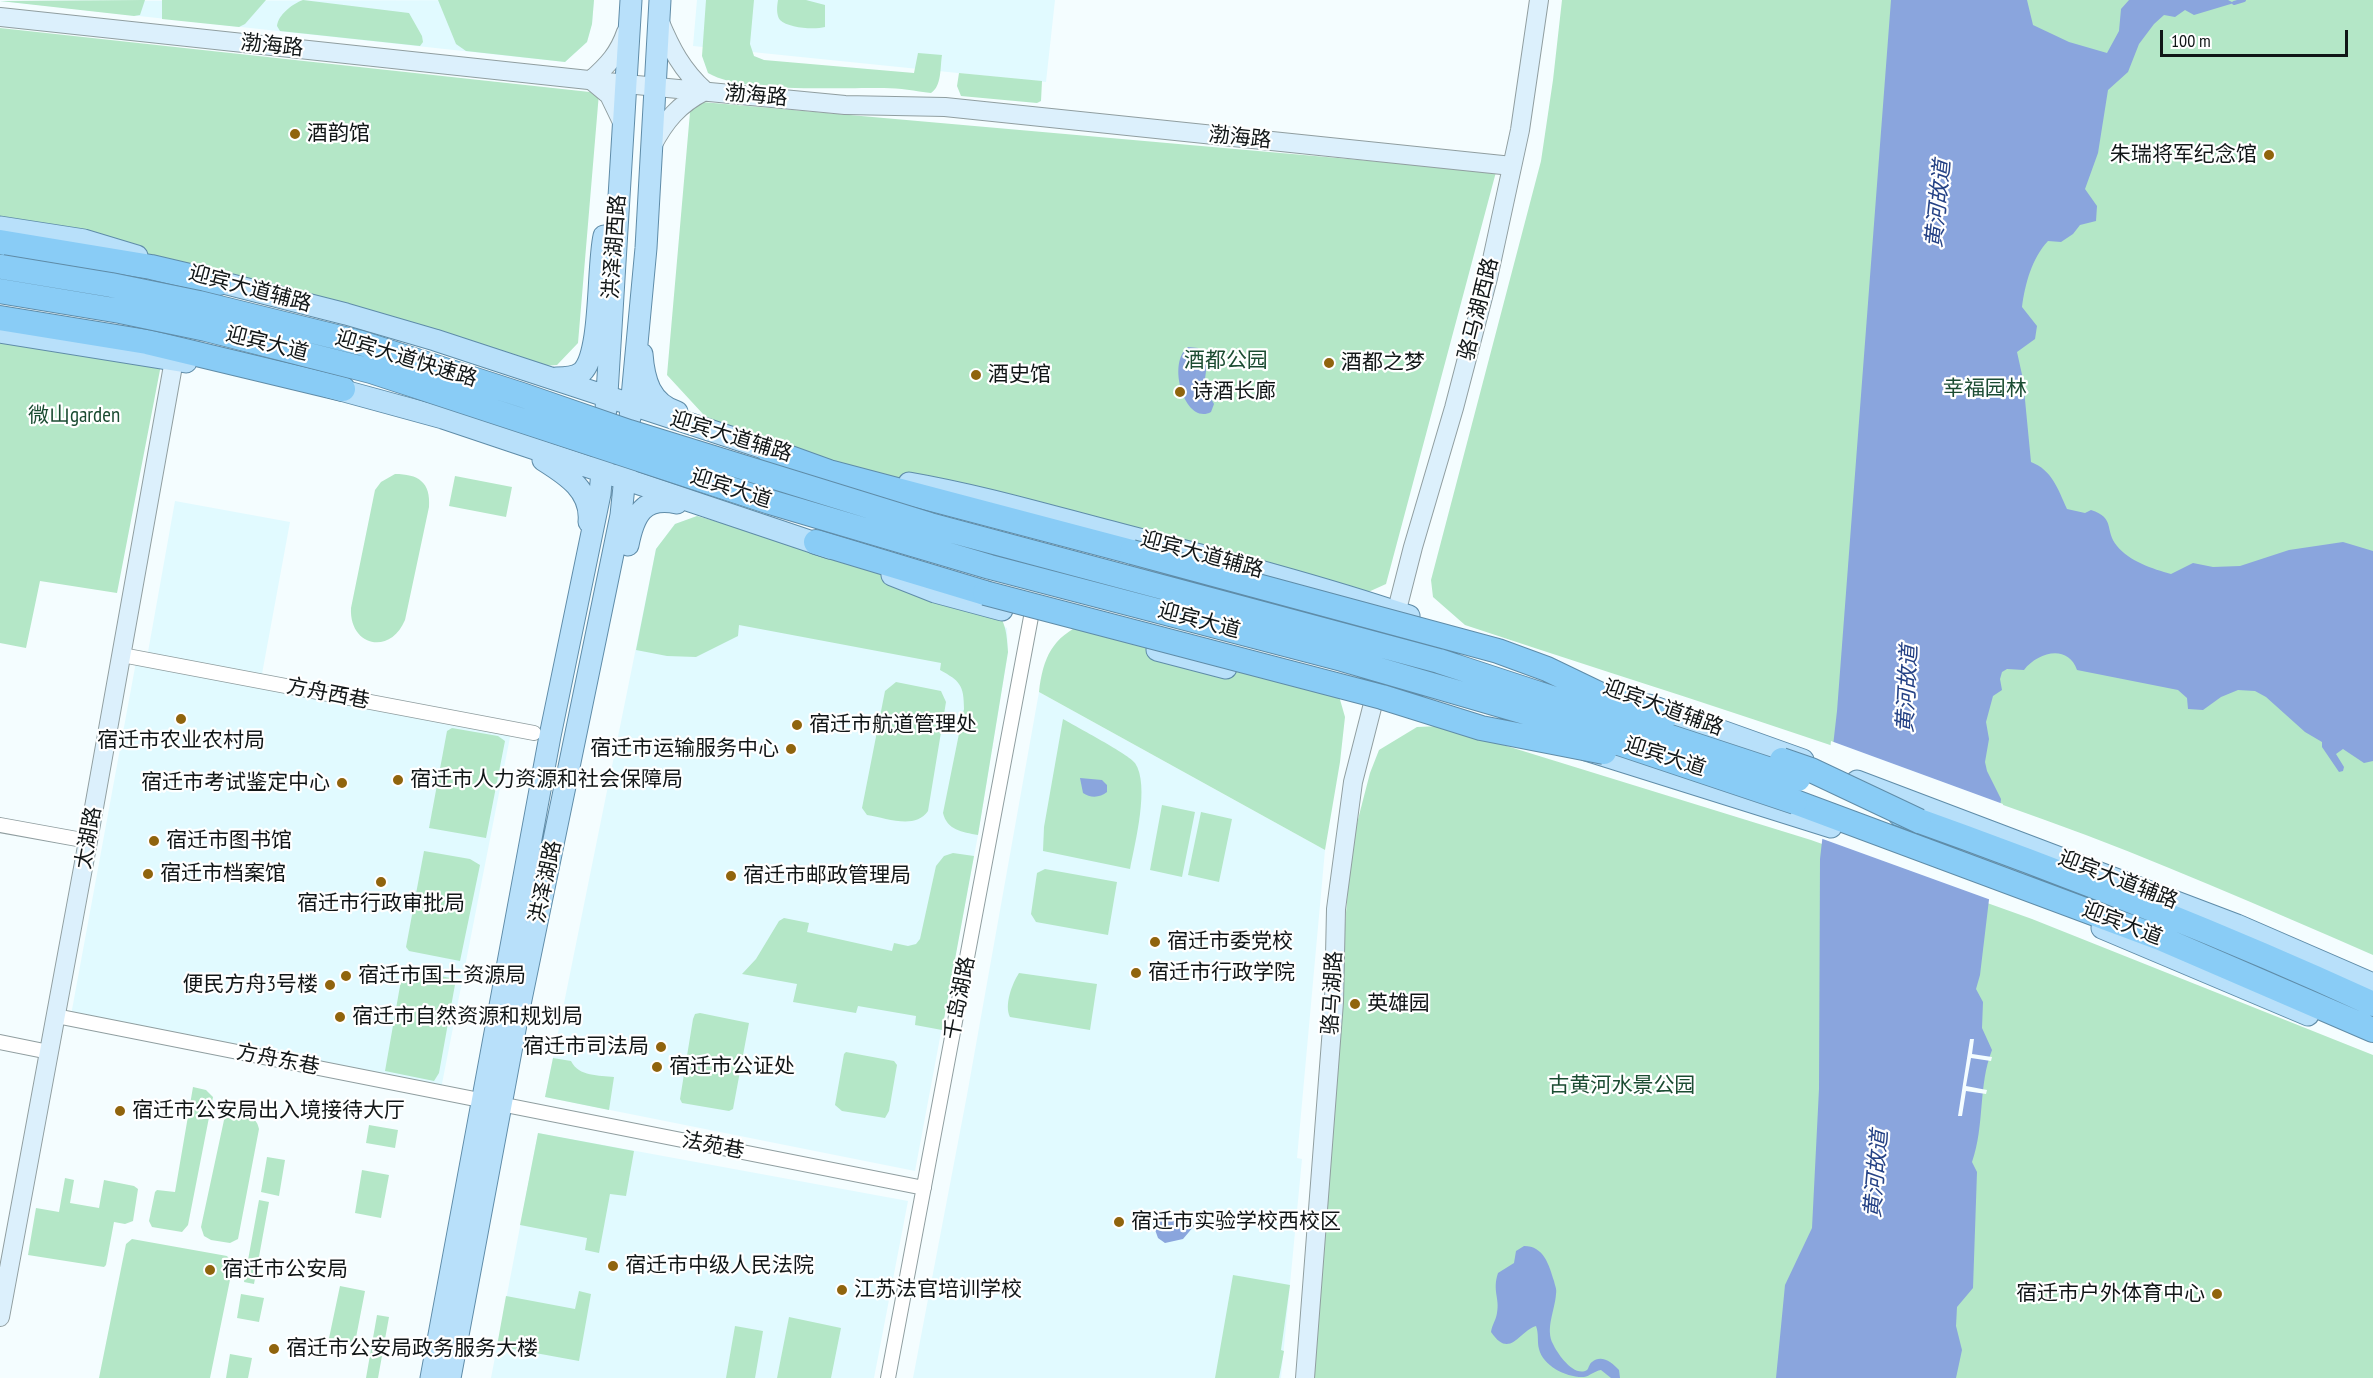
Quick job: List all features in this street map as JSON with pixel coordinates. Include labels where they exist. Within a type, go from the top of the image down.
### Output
[{"type":"highway","points":[[0,242],[151,267],[219,283]]},
{"type":"highway","name":"迎宾大道快速路","points":[[1,267],[199,303],[361,343],[629,432]]},
{"type":"highway","name":"迎宾大道","points":[[0,291],[120,311],[206,329],[371,371],[770,502],[990,567],[1292,645],[1534,715],[2160,938],[2373,1030]]},
{"type":"highway","points":[[0,318],[147,342],[343,389]]},
{"type":"highway","name":"迎宾大道","points":[[629,432],[930,525],[1439,661],[1919,821],[2092,886],[2300,971],[2373,1004]]},
{"type":"highway","points":[[768,450],[829,472],[1498,651],[1546,669],[1599,694],[1811,771],[1919,821]]},
{"type":"highway","points":[[816,542],[985,593],[1382,697],[1481,728],[1599,750],[1793,808]]},
{"type":"highway","points":[[2300,971],[2373,996]]},
{"type":"main road","name":"洪泽湖西路","points":[[600,494],[631,8]]},
{"type":"main road","name":"洪泽湖西路","points":[[631,395],[646,248],[659,9]]},
{"type":"main road","points":[[550,378],[571,377],[581,373],[588,364],[594,342],[600,252],[621,166]]},
{"type":"main road","name":"迎宾大道辅路","points":[[0,227],[84,240],[219,283],[346,314],[606,397],[631,395],[768,450],[859,474],[970,494],[1304,582],[1548,663],[1630,698],[1799,758],[2237,926],[2373,984]]},
{"type":"main road","points":[[646,248],[642,350],[643,365],[650,392],[670,409],[718,426],[768,450]]},
{"type":"main road","points":[[0,332],[343,389],[472,428],[785,531],[935,592],[1322,691],[1431,706],[1793,808],[2034,902],[2373,1043]]},
{"type":"main road","name":"洪泽湖路","points":[[431,1378],[440,1328],[492,1101],[549,866],[621,515],[626,480],[631,395]]},
{"type":"main road","points":[[472,428],[543,459],[582,489],[588,502],[589,518],[573,627]]},
{"type":"main road","name":"洪泽湖路","points":[[450,1378],[548,748],[600,494]]},
{"type":"main road","points":[[549,866],[586,735],[632,527],[637,515],[650,503],[663,500],[686,505],[752,528],[785,531]]},
{"type":"main road","points":[[422,1378],[429,1340],[440,1328]]},
{"type":"street","name":"骆马湖西路","points":[[1397,613],[1488,278],[1520,130],[1539,0]]},
{"type":"street","points":[[623,126],[609,95],[591,80],[614,60],[621,46],[631,8]]},
{"type":"street","points":[[651,148],[669,117],[692,97],[705,91],[683,68],[669,45],[659,9]]},
{"type":"street","name":"渤海路","points":[[0,17],[626,84],[845,105],[945,107],[1512,166]]},
{"type":"street","name":"太湖路","points":[[0,1317],[6,1253],[56,1016],[174,360]]},
{"type":"street","name":"骆马湖路","points":[[1305,1378],[1334,1002],[1336,909],[1353,782],[1397,613]]},
{"type":"street","name":"千岛湖路","points":[[888,1378],[1030,617]]},
{"type":"street","name":"方舟西巷","points":[[122,655],[534,733]]},
{"type":"street","points":[[1336,909],[1355,788],[1371,733],[1381,715],[1395,707],[1416,704]]},
{"type":"street","points":[[0,825],[88,841]]},
{"type":"street","name":"方舟东巷","points":[[56,1016],[492,1101]]},
{"type":"street","points":[[0,1042],[49,1052]]},
{"type":"street","name":"法苑巷","points":[[492,1101],[924,1188]]},
{"type":"shaded area","points":[[594,0],[592,24],[587,42],[565,62],[0,1]]},
{"type":"shaded area","points":[[697,0],[1055,0],[1046,82],[693,46]]},
{"type":"shaded area","points":[[175,501],[290,522],[262,674],[513,722],[439,1099],[69,1026],[138,651],[148,652]]},
{"type":"shaded area","points":[[697,516],[1007,628],[1008,652],[978,835],[915,1171],[545,1097],[656,549],[675,524]]},
{"type":"shaded area","points":[[1039,692],[1325,850],[1297,1158],[1302,1159],[1281,1378],[913,1378],[967,1095]]},
{"type":"shaded area","name":"宿迁市中级人民法院","points":[[538,1133],[908,1201],[874,1378],[491,1378]]},
{"type":"green space","points":[[145,0],[140,15],[134,16],[0,1]]},
{"type":"green space","points":[[162,0],[266,0],[245,24],[239,27],[162,19]]},
{"type":"green space","points":[[303,0],[409,13],[423,42],[420,46],[280,31],[277,26],[283,14],[294,4]]},
{"type":"green space","points":[[438,0],[594,0],[592,24],[587,42],[565,62],[466,51],[456,44]]},
{"type":"green space","points":[[706,0],[754,0],[750,44],[754,56],[764,60],[914,73],[918,53],[942,55],[939,81],[931,93],[890,88],[768,87],[724,80],[708,73],[702,56]]},
{"type":"green space","points":[[778,0],[806,0],[825,5],[825,27],[801,28],[784,23],[778,16]]},
{"type":"green space","name":"幸福园林","points":[[1562,0],[2373,0],[2373,955],[2087,835],[1829,744],[1465,625],[1433,597],[1431,580],[1541,161]]},
{"type":"green space","points":[[0,28],[599,93],[578,343],[557,365],[530,367],[0,237]]},
{"type":"green space","points":[[959,73],[1042,81],[1041,101],[1037,103],[961,96],[957,86]]},
{"type":"green space","name":"酒都公园","points":[[691,101],[1496,172],[1386,584],[1335,607],[921,501],[714,426],[667,375]]},
{"type":"green space","name":"微山garden","points":[[0,324],[160,357],[160,370],[117,593],[40,581],[26,648],[0,643]]},
{"type":"green space","points":[[395,474],[403,474],[421,481],[428,491],[429,507],[405,620],[390,639],[372,642],[363,638],[356,631],[351,608],[375,490],[381,482]]},
{"type":"green space","points":[[455,476],[512,487],[506,517],[449,506]]},
{"type":"green space","points":[[697,516],[973,594],[996,612],[1006,630],[1008,652],[978,835],[952,827],[943,813],[964,709],[960,685],[940,670],[941,663],[739,625],[738,636],[696,657],[667,656],[636,650],[656,549],[675,524]]},
{"type":"green space","points":[[1085,623],[1339,696],[1345,717],[1325,850],[1039,692],[1043,669],[1051,650],[1064,635]]},
{"type":"green space","points":[[896,682],[941,691],[946,702],[928,811],[916,820],[908,821],[867,815],[862,808],[885,691]]},
{"type":"green space","points":[[1063,719],[1113,747],[1135,763],[1141,785],[1141,799],[1138,830],[1130,869],[1043,851],[1044,827]]},
{"type":"green space","name":"古黄河水景公园","points":[[1442,726],[1811,840],[2032,919],[2373,1055],[2373,1378],[1307,1378],[1349,877],[1356,827],[1370,773],[1379,750],[1417,727]]},
{"type":"green space","points":[[452,728],[498,736],[505,741],[486,838],[429,828],[447,731]]},
{"type":"green space","points":[[1162,805],[1195,812],[1182,877],[1150,870]]},
{"type":"green space","points":[[1201,812],[1232,819],[1219,882],[1188,875]]},
{"type":"green space","points":[[424,851],[470,859],[480,865],[460,961],[409,951],[406,947]]},
{"type":"green space","points":[[953,853],[974,856],[942,1030],[915,1025],[916,1016],[858,1006],[856,1013],[793,1002],[797,984],[742,974],[756,959],[779,921],[784,918],[809,923],[807,932],[892,951],[894,943],[908,946],[916,944],[920,939],[936,866],[944,856]]},
{"type":"green space","points":[[1045,869],[1117,882],[1108,935],[1036,922],[1031,914],[1037,873]]},
{"type":"green space","points":[[403,969],[456,979],[439,1073],[434,1081],[385,1071]]},
{"type":"green space","points":[[1019,973],[1097,984],[1090,1030],[1010,1017],[1008,1001]]},
{"type":"green space","points":[[700,1013],[749,1023],[733,1109],[729,1111],[682,1103],[680,1099],[693,1019],[695,1014]]},
{"type":"green space","points":[[846,1052],[894,1061],[897,1065],[889,1111],[885,1118],[842,1111],[835,1105]]},
{"type":"green space","points":[[553,1058],[571,1061],[584,1073],[614,1077],[609,1110],[545,1097]]},
{"type":"green space","points":[[193,1087],[206,1090],[213,1097],[188,1225],[182,1232],[152,1227],[149,1221],[155,1192],[157,1190],[175,1192]]},
{"type":"green space","points":[[237,1114],[254,1120],[259,1129],[238,1239],[230,1243],[211,1240],[204,1236],[201,1227],[224,1120],[226,1117]]},
{"type":"green space","points":[[369,1125],[398,1130],[395,1148],[366,1143]]},
{"type":"green space","points":[[538,1133],[634,1151],[626,1196],[610,1194],[599,1253],[585,1250],[587,1238],[520,1225]]},
{"type":"green space","points":[[267,1157],[285,1160],[279,1196],[261,1192]]},
{"type":"green space","points":[[362,1170],[389,1175],[381,1218],[355,1213]]},
{"type":"green space","points":[[65,1178],[74,1180],[70,1203],[99,1208],[104,1180],[134,1186],[138,1189],[133,1221],[125,1224],[114,1222],[104,1267],[28,1255],[36,1208],[59,1212]]},
{"type":"green space","points":[[259,1200],[269,1202],[254,1284],[244,1282]]},
{"type":"green space","points":[[132,1239],[227,1256],[230,1260],[232,1270],[210,1378],[99,1378],[126,1244]]},
{"type":"green space","points":[[1233,1275],[1290,1285],[1279,1378],[1215,1378]]},
{"type":"green space","points":[[340,1286],[365,1291],[354,1348],[328,1343]]},
{"type":"green space","points":[[579,1291],[591,1294],[579,1361],[497,1346],[506,1296],[575,1309]]},
{"type":"green space","points":[[241,1294],[264,1298],[259,1322],[237,1318]]},
{"type":"green space","points":[[377,1315],[389,1317],[378,1378],[366,1378]]},
{"type":"green space","points":[[789,1317],[841,1328],[831,1378],[777,1378]]},
{"type":"green space","points":[[735,1326],[763,1331],[755,1378],[726,1378]]},
{"type":"green space","points":[[230,1354],[252,1358],[248,1378],[226,1378]]},
{"type":"water","name":"黄河故道","points":[[1891,0],[2027,0],[2033,25],[2069,42],[2107,53],[2119,31],[2121,9],[2129,0],[2228,0],[2234,3],[2194,15],[2185,10],[2175,17],[2164,15],[2139,44],[2128,72],[2108,90],[2098,153],[2085,189],[2097,206],[2096,221],[2080,225],[2073,234],[2061,242],[2048,241],[2034,263],[2025,289],[2022,307],[2037,326],[2035,339],[2017,352],[2023,379],[2031,462],[2049,475],[2067,509],[2085,513],[2091,510],[2099,513],[2107,521],[2113,540],[2122,551],[2142,564],[2171,574],[2193,563],[2213,567],[2240,566],[2289,550],[2343,542],[2373,551],[2373,761],[2364,763],[2343,749],[2336,754],[2344,767],[2343,771],[2339,772],[2322,747],[2322,742],[2305,732],[2266,697],[2255,691],[2238,690],[2221,697],[2203,710],[2188,709],[2187,698],[2178,690],[2077,670],[2067,656],[2060,654],[2045,655],[2024,670],[2007,669],[2002,672],[2000,679],[2002,690],[1993,696],[1986,722],[1989,739],[1985,762],[2001,799],[1980,975],[1976,989],[1983,1002],[1982,1028],[1992,1050],[1985,1077],[1979,1134],[1972,1162],[1977,1172],[1973,1288],[1957,1307],[1956,1326],[1962,1350],[1956,1378],[1776,1378],[1785,1285],[1812,1228],[1819,1089],[1820,859],[1837,711]]},
{"type":"water","points":[[1188,347],[1198,348],[1207,364],[1204,386],[1214,404],[1211,412],[1202,414],[1193,410],[1186,402],[1182,391],[1179,366],[1182,355]]},
{"type":"water","points":[[1080,778],[1102,780],[1107,785],[1107,792],[1098,796],[1086,795],[1083,793]]},
{"type":"water","points":[[1164,1216],[1177,1222],[1192,1221],[1194,1226],[1183,1239],[1165,1243],[1158,1238],[1153,1224],[1158,1218]]},
{"type":"water","points":[[1524,1246],[1541,1253],[1552,1275],[1556,1292],[1550,1332],[1558,1353],[1572,1368],[1582,1372],[1587,1370],[1595,1360],[1606,1360],[1619,1370],[1620,1378],[1611,1378],[1601,1370],[1588,1376],[1577,1377],[1557,1370],[1541,1355],[1536,1326],[1509,1344],[1498,1340],[1491,1332],[1498,1308],[1496,1285],[1498,1273],[1514,1263],[1516,1251]]},
{"type":"pier","points":[[1831,741],[2003,804],[1991,900],[1820,838]]},
{"type":"pier","points":[[1970,1039],[1974,1039],[1972,1054],[1992,1057],[1991,1061],[1971,1058],[1966,1086],[1987,1090],[1986,1094],[1966,1091],[1962,1116],[1958,1116]]},
{"type":"waterway","points":[[2234,3],[2244,0]]},
{"type":"place","name":"酒韵馆","points":[[295,134]]},
{"type":"place","name":"朱瑞将军纪念馆","points":[[2269,155]]},
{"type":"place","name":"酒都之梦","points":[[1329,363]]},
{"type":"place","name":"酒史馆","points":[[976,375]]},
{"type":"place","name":"诗酒长廊","points":[[1180,392]]},
{"type":"place","name":"宿迁市农业农村局","points":[[181,719]]},
{"type":"place","name":"宿迁市航道管理处","points":[[797,725]]},
{"type":"place","name":"宿迁市运输服务中心","points":[[791,749]]},
{"type":"place","name":"宿迁市人力资源和社会保障局","points":[[398,780]]},
{"type":"place","name":"宿迁市考试鉴定中心","points":[[342,783]]},
{"type":"place","name":"宿迁市图书馆","points":[[154,841]]},
{"type":"place","name":"宿迁市档案馆","points":[[148,874]]},
{"type":"place","name":"宿迁市邮政管理局","points":[[731,876]]},
{"type":"place","name":"宿迁市行政审批局","points":[[381,882]]},
{"type":"place","name":"宿迁市委党校","points":[[1155,942]]},
{"type":"place","name":"宿迁市行政学院","points":[[1136,973]]},
{"type":"place","name":"宿迁市国土资源局","points":[[346,976]]},
{"type":"place","name":"便民方舟3号楼","points":[[330,985]]},
{"type":"place","name":"英雄园","points":[[1355,1004]]},
{"type":"place","name":"宿迁市自然资源和规划局","points":[[340,1017]]},
{"type":"place","name":"宿迁市司法局","points":[[661,1047]]},
{"type":"place","name":"宿迁市公证处","points":[[657,1067]]},
{"type":"place","name":"宿迁市公安局出入境接待大厅","points":[[120,1111]]},
{"type":"place","name":"宿迁市实验学校西校区","points":[[1119,1222]]},
{"type":"place","name":"宿迁市中级人民法院","points":[[613,1266]]},
{"type":"place","name":"宿迁市公安局","points":[[210,1270]]},
{"type":"place","name":"江苏法官培训学校","points":[[842,1290]]},
{"type":"place","name":"宿迁市户外体育中心","points":[[2217,1294]]},
{"type":"place","name":"宿迁市公安局政务服务大楼","points":[[274,1349]]}]
